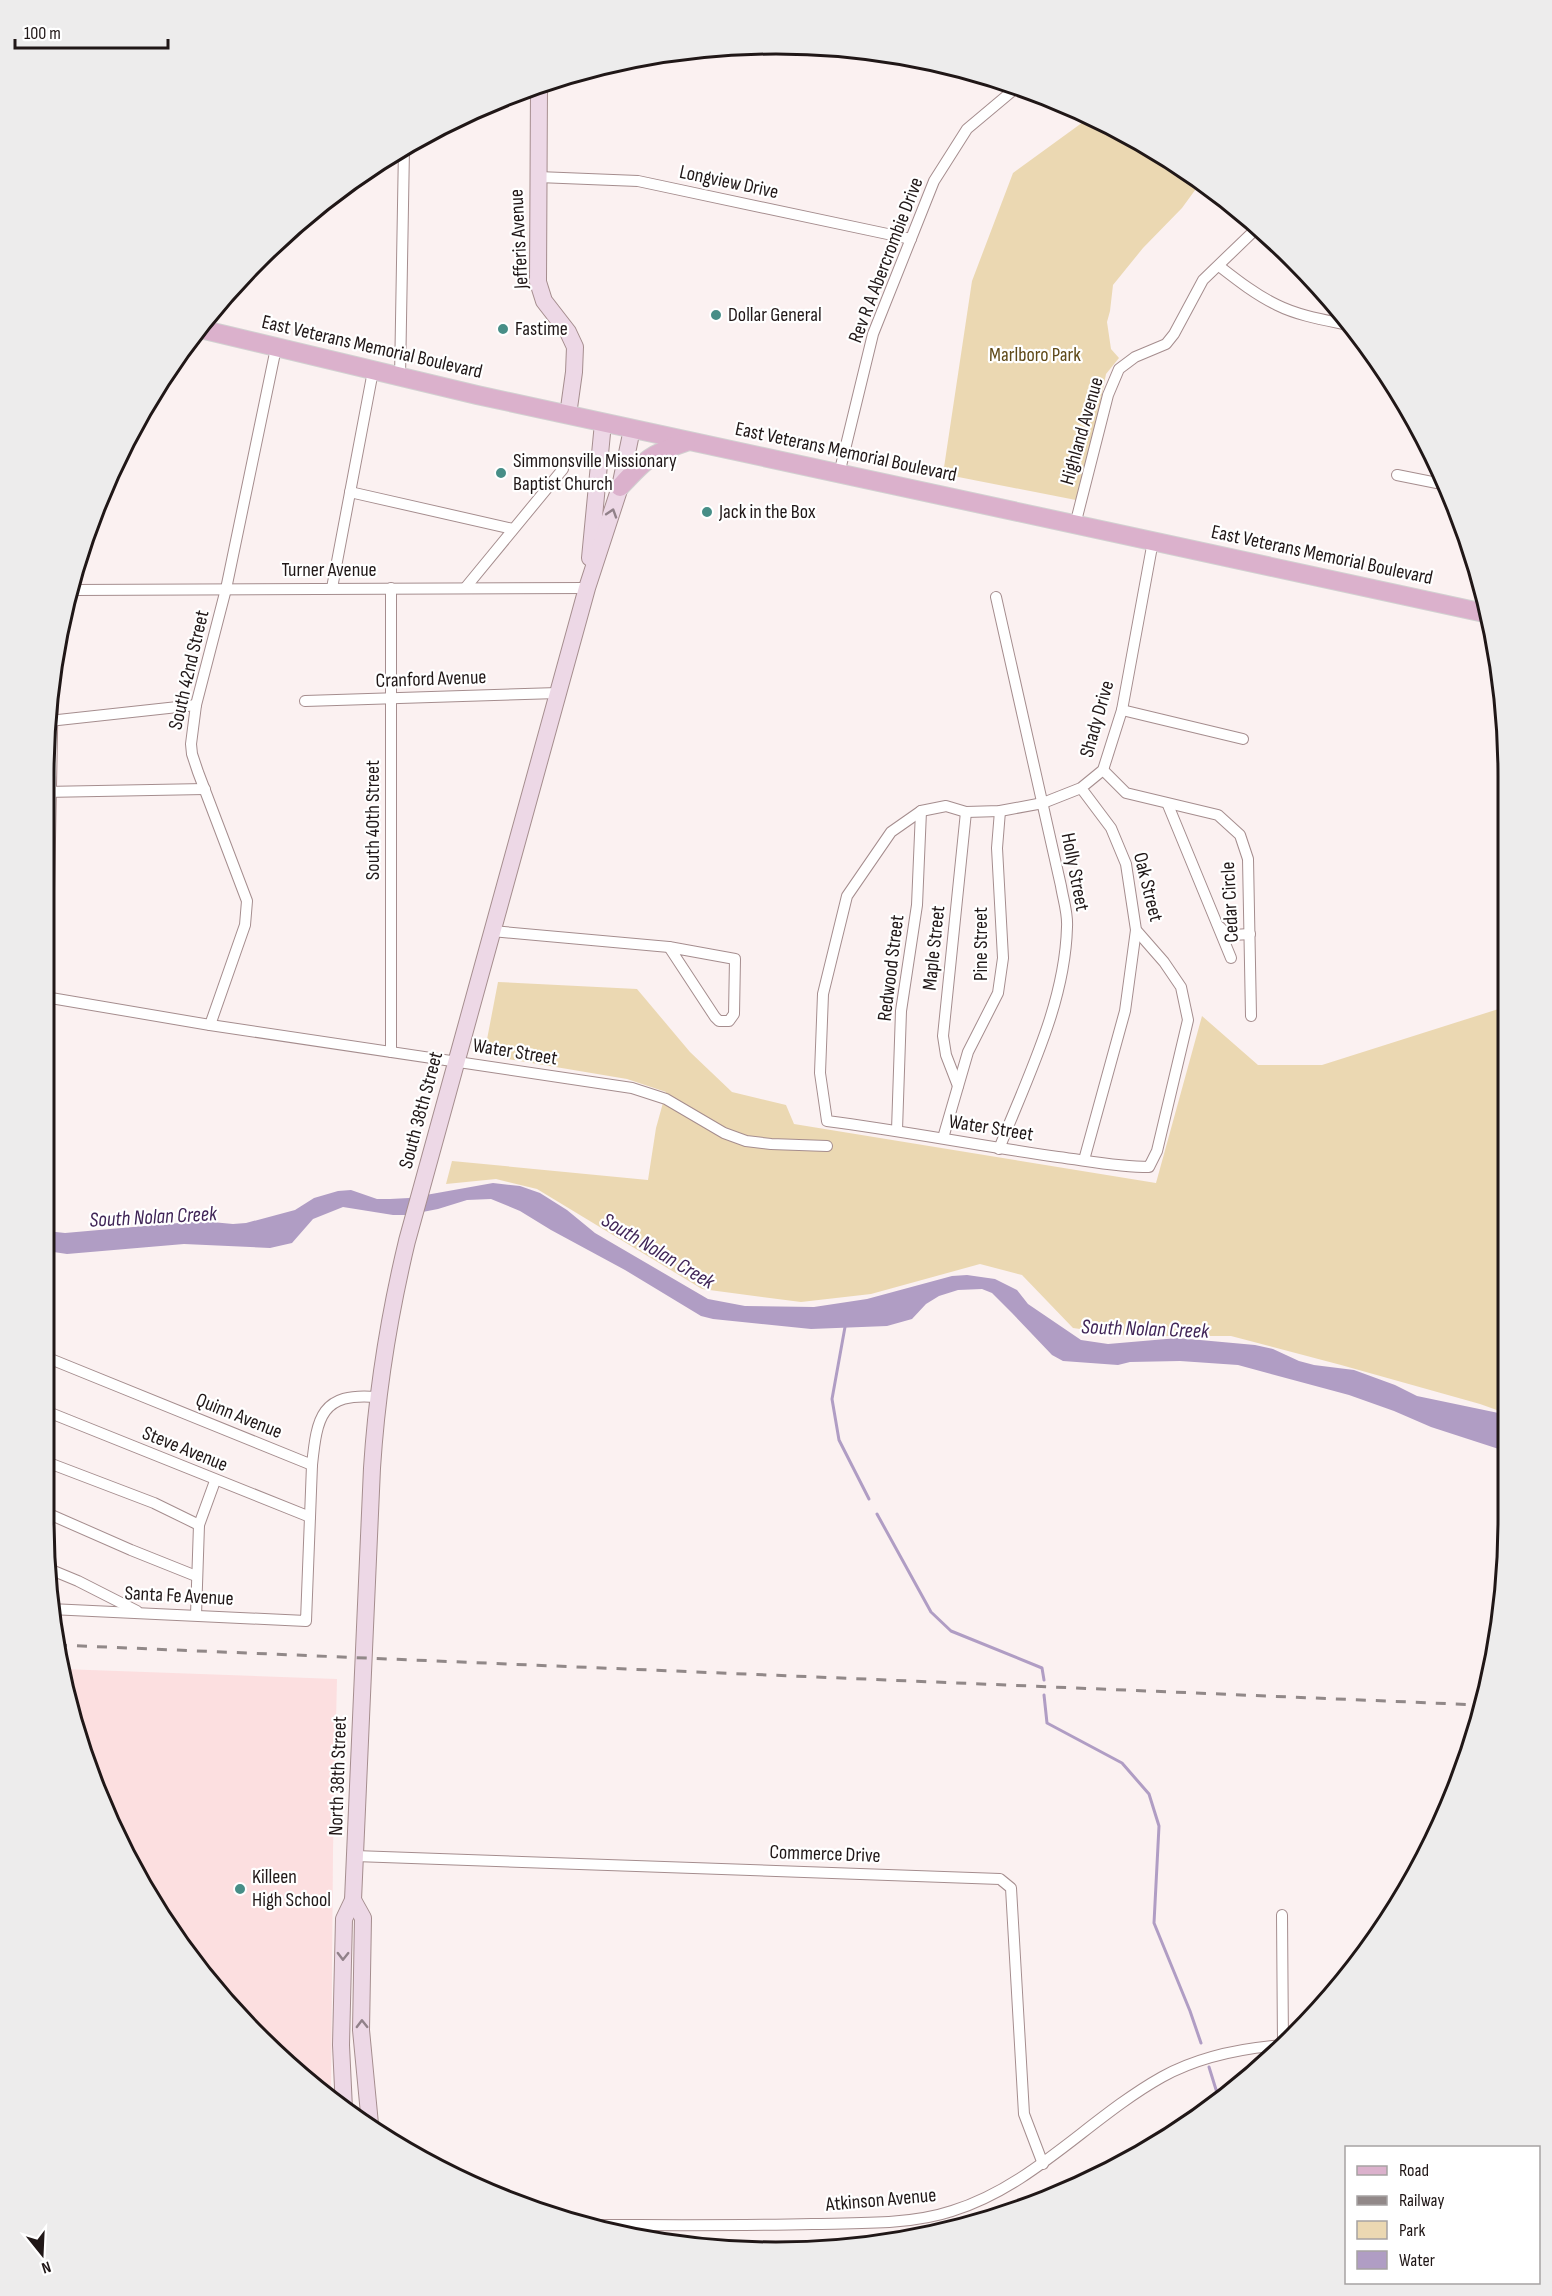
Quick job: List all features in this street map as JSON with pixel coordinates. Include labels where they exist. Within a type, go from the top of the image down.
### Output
[{"type":"main road","name":"Jefferis Avenue","points":[[539,94],[538,282],[544,300],[568,332],[575,347],[568,415]]},
{"type":"main road","name":"East Veterans Memorial Boulevard","points":[[207,331],[400,378],[603,423],[1478,612]]},
{"type":"main road","name":"South 38th Street","points":[[587,588],[603,423]]},
{"type":"main road","name":"South 38th Street","points":[[364,1655],[377,1397],[386,1334],[407,1241],[587,588],[620,487],[632,429]]},
{"type":"main road","points":[[620,487],[645,459],[661,450],[689,441]]},
{"type":"main road","name":"North 38th Street","points":[[343,2098],[341,2055],[344,1919],[353,1900],[364,1655]]},
{"type":"main road","name":"North 38th Street","points":[[353,1900],[363,1918],[363,2055],[369,2116]]},
{"type":"main road","points":[[341,2055],[363,2055]]},
{"type":"street","name":"Rev R A Abercrombie Drive","points":[[839,474],[873,334],[934,181],[968,129],[1010,93]]},
{"type":"street","points":[[400,378],[404,158]]},
{"type":"street","name":"Longview Drive","points":[[538,177],[638,181],[911,239]]},
{"type":"street","name":"Highland Avenue","points":[[1075,525],[1108,395],[1119,369],[1135,357],[1166,344],[1174,334],[1203,280],[1252,233]]},
{"type":"street","points":[[1218,266],[1247,288],[1278,305],[1338,323]]},
{"type":"street","name":"South 42nd Street","points":[[210,1025],[245,925],[247,901],[192,754],[191,744],[196,705],[226,589],[276,348]]},
{"type":"street","points":[[332,588],[373,371]]},
{"type":"street","points":[[466,587],[563,469]]},
{"type":"street","points":[[1397,475],[1435,482]]},
{"type":"street","points":[[350,492],[513,530]]},
{"type":"street","name":"Shady Drive","points":[[827,1121],[820,1073],[823,994],[847,896],[891,832],[921,811],[946,806],[966,812],[1000,811],[1043,803],[1082,788],[1103,770],[1122,710],[1153,541]]},
{"type":"street","name":"South 40th Street","points":[[391,588],[391,1052]]},
{"type":"street","name":"Turner Avenue","points":[[79,590],[587,588]]},
{"type":"street","name":"Holly Street","points":[[996,597],[1068,925],[1062,979],[1039,1048],[999,1149]]},
{"type":"street","name":"Cranford Avenue","points":[[305,701],[558,693]]},
{"type":"street","points":[[57,720],[196,705]]},
{"type":"street","points":[[1122,710],[1243,739]]},
{"type":"street","name":"Cedar Circle","points":[[1103,770],[1126,793],[1168,805],[1218,815],[1240,835],[1248,859],[1251,1016]]},
{"type":"street","name":"Oak Street","points":[[1082,788],[1112,828],[1126,864],[1136,930],[1164,962],[1180,987],[1188,1020],[1157,1151],[1149,1167]]},
{"type":"street","points":[[54,792],[205,789]]},
{"type":"street","points":[[1168,805],[1231,958]]},
{"type":"street","name":"Redwood Street","points":[[897,1130],[901,1011],[917,905],[921,811]]},
{"type":"street","name":"Pine Street","points":[[943,1138],[968,1052],[999,993],[1003,958],[997,848],[1000,811]]},
{"type":"street","name":"Maple Street","points":[[958,1086],[946,1055],[943,1036],[966,812]]},
{"type":"street","points":[[1217,925],[1226,934],[1233,936],[1250,934]]},
{"type":"street","points":[[1084,1160],[1125,1011],[1136,930]]},
{"type":"street","points":[[492,931],[669,947],[735,959],[734,1014],[729,1021],[719,1021],[715,1017],[669,947]]},
{"type":"street","name":"Water Street","points":[[54,998],[210,1025],[638,1090],[666,1099],[724,1132],[747,1141],[827,1146]]},
{"type":"street","name":"Water Street","points":[[827,1121],[897,1130],[999,1149],[1119,1167],[1149,1167]]},
{"type":"street","name":"Quinn Avenue","points":[[54,1360],[312,1465]]},
{"type":"street","points":[[310,1517],[315,1431],[320,1417],[326,1410],[348,1397],[356,1395],[377,1397]]},
{"type":"street","name":"Steve Avenue","points":[[54,1414],[215,1481],[310,1517]]},
{"type":"street","points":[[54,1465],[154,1503],[199,1525]]},
{"type":"street","points":[[196,1615],[199,1525],[215,1481]]},
{"type":"street","points":[[54,1516],[196,1576]]},
{"type":"street","name":"Santa Fe Avenue","points":[[60,1609],[306,1621],[310,1517]]},
{"type":"street","points":[[56,1572],[140,1612]]},
{"type":"street","name":"Commerce Drive","points":[[355,1856],[999,1879],[1011,1888],[1024,2114],[1043,2164]]},
{"type":"street","points":[[1282,1915],[1284,2034]]},
{"type":"street","name":"Atkinson Avenue","points":[[621,2225],[856,2223],[932,2216],[951,2211],[992,2196],[1043,2164],[1163,2077],[1204,2059],[1230,2051],[1270,2047]]},
{"type":"shaded area","name":"Killeen High School","points":[[70,1669],[337,1679],[331,2089],[265,2031],[233,1996],[203,1960],[151,1881],[128,1839],[92,1752]]},
{"type":"green space","name":"Marlboro Park","points":[[1082,122],[1137,151],[1196,189],[1182,208],[1143,248],[1113,285],[1107,322],[1111,349],[1119,358],[1106,374],[1081,501],[943,474],[972,281],[1013,173]]},
{"type":"green space","points":[[498,982],[637,989],[690,1052],[732,1092],[786,1105],[794,1124],[1156,1183],[1202,1016],[1258,1065],[1322,1065],[1498,1009],[1498,1410],[1231,1336],[1129,1336],[1073,1328],[1022,1275],[980,1264],[871,1294],[801,1302],[702,1289],[537,1189],[496,1179],[446,1184],[452,1161],[648,1180],[656,1128],[666,1092],[627,1079],[484,1055]]},
{"type":"water","points":[[493,1183],[520,1186],[540,1193],[567,1210],[595,1233],[708,1299],[745,1306],[814,1307],[867,1299],[952,1276],[967,1275],[995,1279],[1017,1290],[1028,1304],[1081,1340],[1108,1344],[1178,1338],[1255,1345],[1273,1349],[1314,1365],[1354,1370],[1417,1396],[1498,1413],[1498,1449],[1431,1427],[1349,1395],[1238,1365],[1180,1361],[1130,1362],[1118,1365],[1063,1361],[1052,1355],[992,1293],[982,1289],[958,1290],[939,1296],[926,1304],[912,1319],[887,1326],[811,1329],[713,1319],[701,1316],[520,1211],[491,1199],[467,1200],[407,1215],[343,1207],[313,1219],[292,1243],[270,1248],[184,1244],[67,1254],[54,1252],[54,1232],[65,1233],[201,1221],[246,1223],[295,1210],[314,1198],[338,1191],[351,1190],[377,1199],[409,1198]]},
{"type":"waterway","points":[[845,1327],[832,1399],[839,1440],[869,1499]]},
{"type":"waterway","points":[[877,1514],[931,1612],[951,1631],[1042,1668],[1044,1680]]},
{"type":"waterway","points":[[1044,1695],[1047,1723],[1122,1763],[1149,1794],[1159,1826],[1154,1923],[1201,2043]]},
{"type":"waterway","points":[[1209,2067],[1217,2092]]},
{"type":"railway","points":[[65,1645],[1474,1705]]},
{"type":"place","name":"Dollar General","points":[[716,315]]},
{"type":"place","name":"Fastime","points":[[503,329]]},
{"type":"place","name":"Simmonsville Missionary Baptist Church","points":[[501,473]]},
{"type":"place","name":"Jack in the Box","points":[[707,512]]},
{"type":"place","name":"Killeen High School","points":[[240,1889]]},
{"type":"water label","name":"South Nolan Creek","points":[[153,1217]]},
{"type":"water label","name":"South Nolan Creek","points":[[658,1251]]},
{"type":"water label","name":"South Nolan Creek","points":[[1145,1329]]}]
